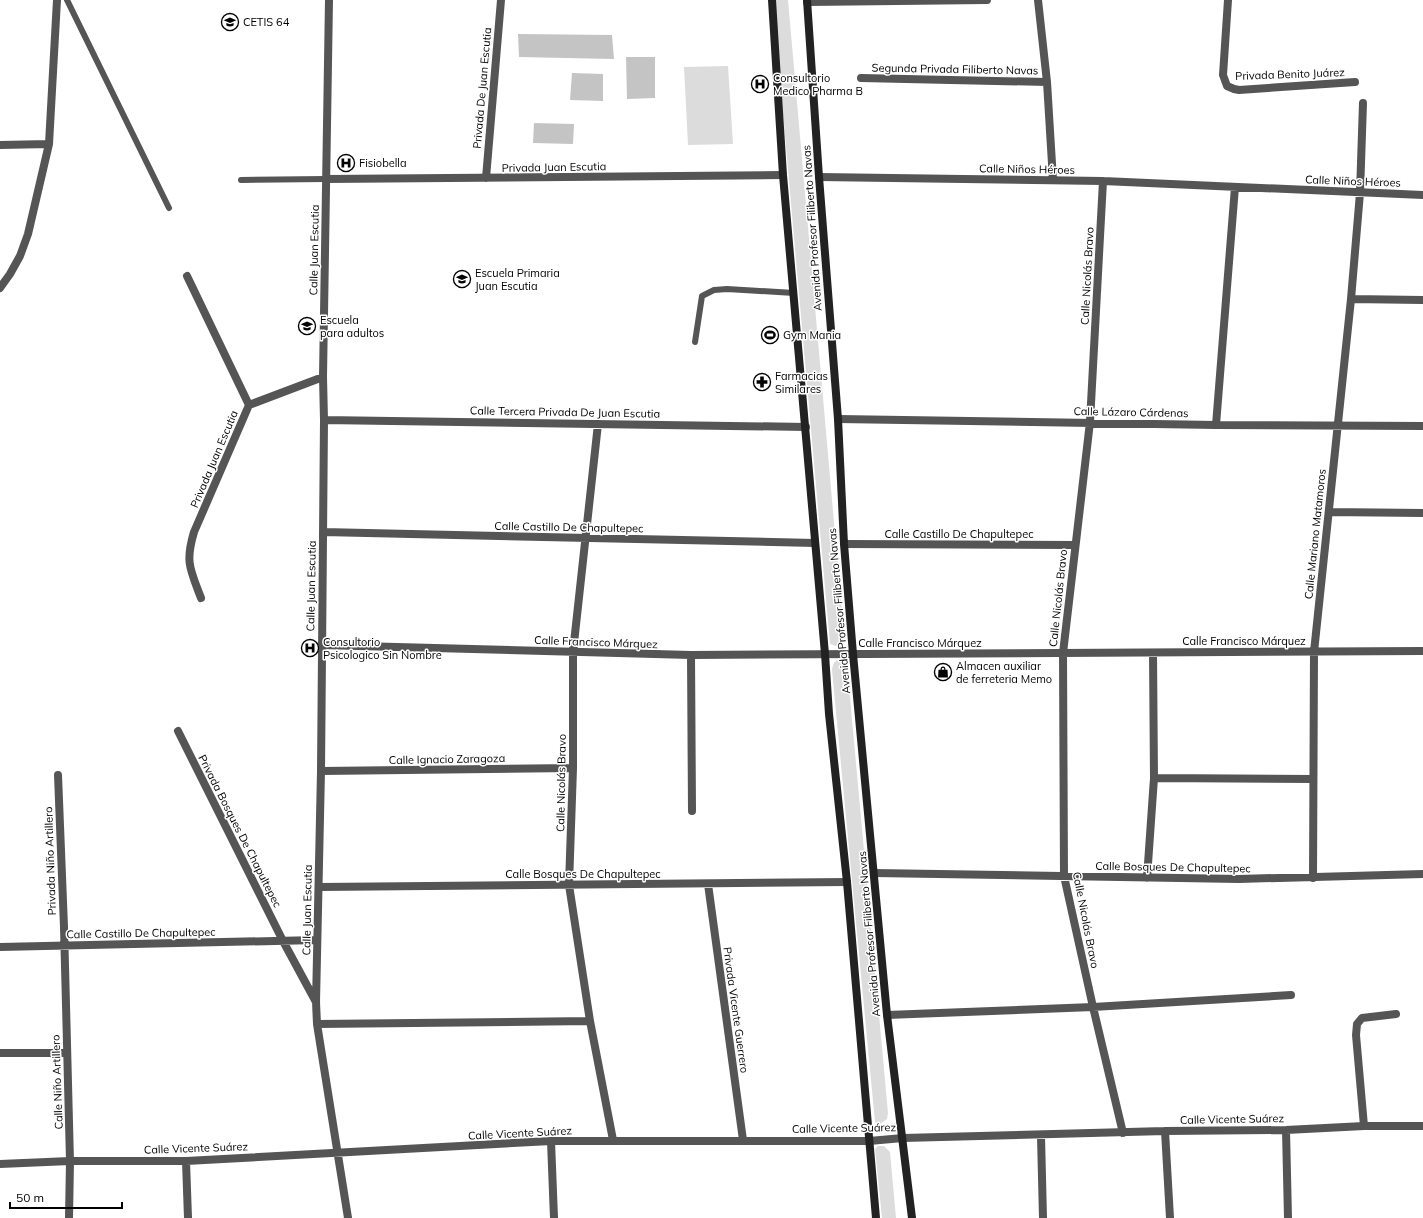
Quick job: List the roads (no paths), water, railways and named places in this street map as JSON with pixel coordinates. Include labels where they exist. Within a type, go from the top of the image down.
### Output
[{"type":"main road","name":"Avenida Profesor Filiberto Navas","points":[[772,0],[783,175],[806,427],[829,714],[847,882],[876,1218]]},
{"type":"main road","name":"Avenida Profesor Filiberto Navas","points":[[807,1],[838,419],[844,544],[853,654],[887,1015],[912,1218]]},
{"type":"street","points":[[0,288],[20,256],[28,234],[49,144],[57,0]]},
{"type":"street","name":"Calle Juan Escutia","points":[[329,0],[323,377],[324,420],[321,771],[316,1002],[317,1024],[348,1218]]},
{"type":"street","name":"Privada De Juan Escutia","points":[[486,178],[500,0]]},
{"type":"street","points":[[807,1],[987,0]]},
{"type":"street","points":[[1038,0],[1047,82],[1053,180]]},
{"type":"street","name":"Privada Benito Juárez","points":[[1228,0],[1224,75],[1227,86],[1239,90],[1355,82]]},
{"type":"street","name":"Segunda Privada Filiberto Navas","points":[[862,78],[1047,82]]},
{"type":"street","name":"Calle Mariano Matamoros","points":[[1313,878],[1314,652],[1351,299],[1360,193],[1363,103]]},
{"type":"street","points":[[0,145],[49,144]]},
{"type":"street","name":"Privada Juan Escutia","points":[[326,179],[783,175]]},
{"type":"street","name":"Calle Niños Héroes","points":[[819,176],[1103,181],[1423,195]]},
{"type":"street","name":"Calle Nicolás Bravo","points":[[1103,181],[1090,422],[1063,653],[1064,876],[1092,1007],[1123,1133]]},
{"type":"street","points":[[1216,425],[1235,187]]},
{"type":"street","points":[[187,276],[249,405]]},
{"type":"street","points":[[1351,299],[1423,300]]},
{"type":"street","name":"Privada Juan Escutia","points":[[201,598],[189,565],[190,546],[194,532],[249,405],[323,377]]},
{"type":"street","name":"Calle Lázaro Cárdenas","points":[[838,419],[1216,425],[1423,426]]},
{"type":"street","name":"Calle Tercera Privada De Juan Escutia","points":[[324,420],[806,427]]},
{"type":"street","name":"Calle Nicolás Bravo","points":[[598,424],[573,652],[573,768],[569,885],[590,1021],[613,1140]]},
{"type":"street","points":[[1329,512],[1423,514]]},
{"type":"street","name":"Calle Castillo De Chapultepec","points":[[323,532],[815,543]]},
{"type":"street","name":"Calle Castillo De Chapultepec","points":[[844,544],[1075,545]]},
{"type":"street","name":"Calle Francisco Márquez","points":[[321,645],[691,656],[1423,651]]},
{"type":"street","points":[[1147,878],[1154,778],[1152,653]]},
{"type":"street","points":[[691,656],[692,811]]},
{"type":"street","name":"Privada Bosques De Chapultepec","points":[[178,731],[283,941]]},
{"type":"street","name":"Calle Ignacio Zaragoza","points":[[321,771],[573,768]]},
{"type":"street","name":"Privada Niño Artillero","points":[[58,775],[64,945]]},
{"type":"street","points":[[1154,778],[1313,779]]},
{"type":"street","name":"Calle Bosques De Chapultepec","points":[[874,873],[1239,879],[1423,874]]},
{"type":"street","name":"Calle Bosques De Chapultepec","points":[[319,887],[847,882]]},
{"type":"street","name":"Privada Vicente Guerrero","points":[[708,884],[743,1140]]},
{"type":"street","name":"Calle Castillo De Chapultepec","points":[[0,946],[317,940]]},
{"type":"street","points":[[283,941],[316,1002]]},
{"type":"street","name":"Calle Niño Artillero","points":[[64,945],[70,1161],[69,1218]]},
{"type":"street","points":[[887,1015],[1092,1007],[1291,995]]},
{"type":"street","points":[[1364,1126],[1356,1035],[1357,1024],[1362,1018],[1396,1014]]},
{"type":"street","points":[[317,1024],[590,1021]]},
{"type":"street","points":[[0,1053],[67,1053]]},
{"type":"street","name":"Calle Vicente Suárez","points":[[0,1164],[70,1161],[186,1161],[551,1141],[869,1140],[903,1138],[1041,1136],[1165,1131],[1286,1130],[1364,1126],[1423,1126]]},
{"type":"street","points":[[1286,1130],[1288,1218]]},
{"type":"street","points":[[1165,1131],[1170,1218]]},
{"type":"street","points":[[1041,1136],[1042,1218]]},
{"type":"street","points":[[551,1141],[554,1218]]},
{"type":"street","points":[[186,1161],[188,1218]]},
{"type":"lane","points":[[67,0],[169,208]]},
{"type":"lane","points":[[241,180],[326,179]]},
{"type":"lane","points":[[695,342],[702,296],[714,290],[727,289],[794,293]]},
{"type":"place","name":"CETIS 64","points":[[230,22]]},
{"type":"place","name":"Consultorio Medico Pharma B","points":[[760,84]]},
{"type":"place","name":"Fisiobella","points":[[346,163]]},
{"type":"place","name":"Escuela Primaria Juan Escutia","points":[[462,279]]},
{"type":"place","name":"Escuela para adultos","points":[[307,326]]},
{"type":"place","name":"Gym Mania","points":[[770,335]]},
{"type":"place","name":"Farmacias Similares","points":[[762,382]]},
{"type":"place","name":"Consultorio Psicologico Sin Nombre","points":[[310,648]]},
{"type":"place","name":"Almacen auxiliar de ferreteria Memo","points":[[943,672]]}]
